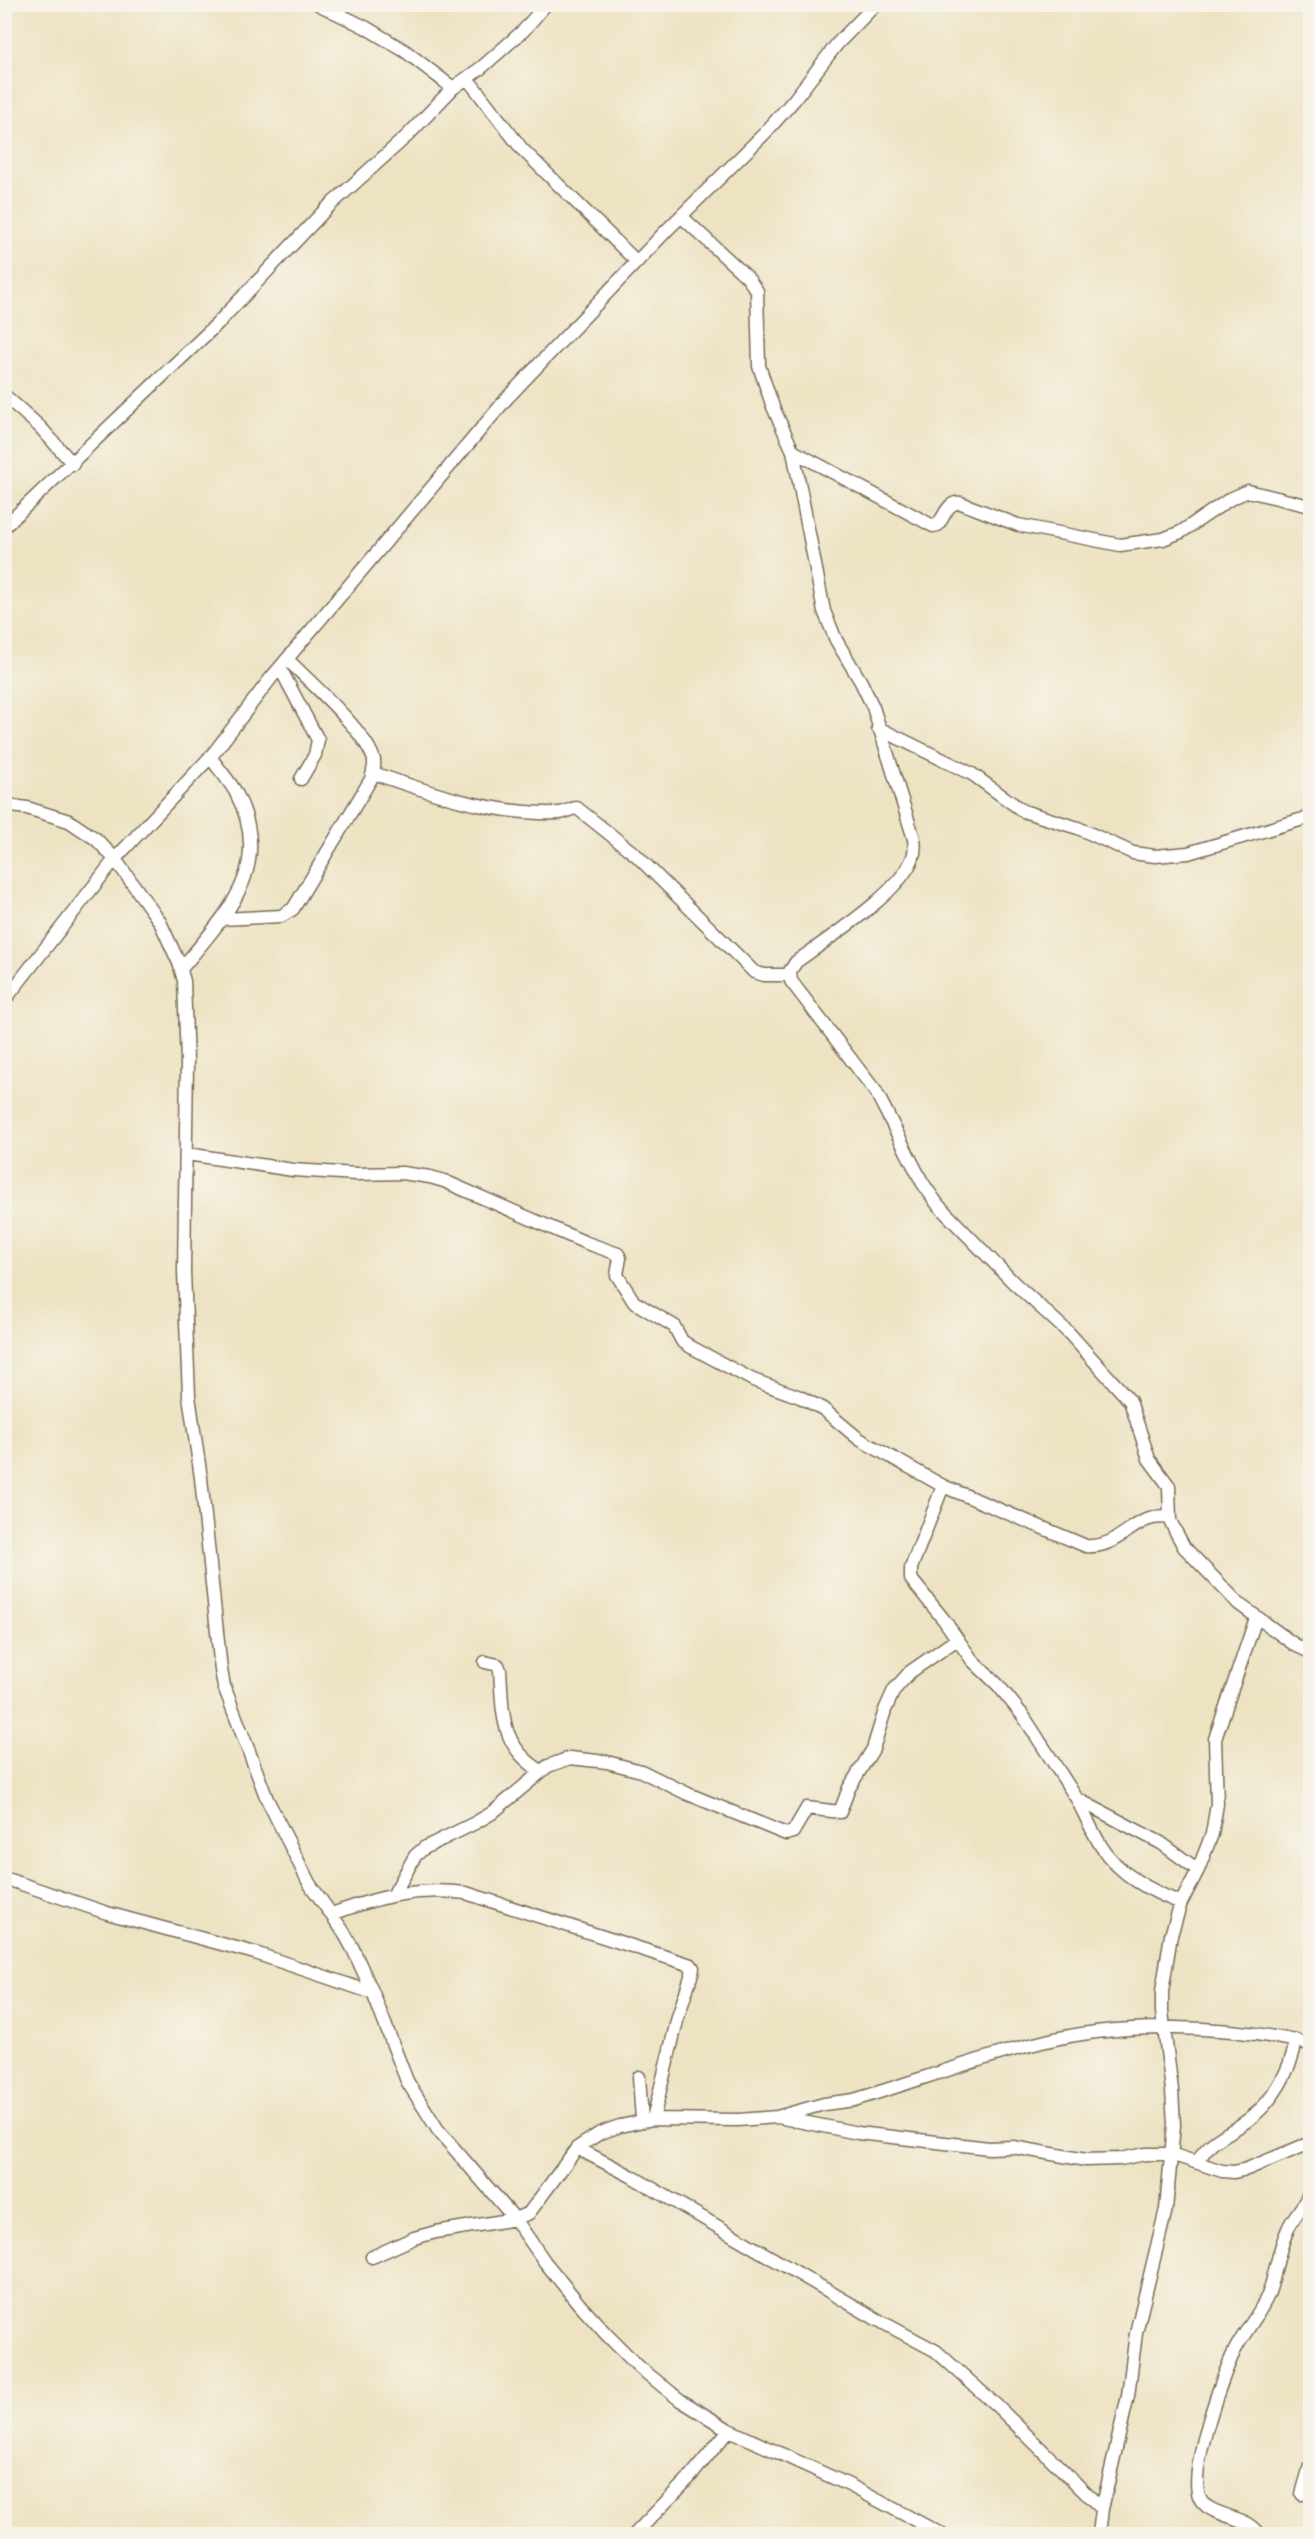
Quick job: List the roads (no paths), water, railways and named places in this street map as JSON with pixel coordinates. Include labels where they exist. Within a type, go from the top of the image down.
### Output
[{"type":"street","points":[[318,4],[365,27],[405,51],[453,88]]},
{"type":"street","points":[[4,527],[73,464],[218,323],[308,227],[408,135],[453,88],[524,30],[546,4]]},
{"type":"street","points":[[4,1001],[115,859],[210,757],[284,664],[508,397],[765,133],[837,44],[876,4]]},
{"type":"street","points":[[467,78],[522,149],[637,262]]},
{"type":"street","points":[[682,217],[747,277],[757,291],[759,366],[773,407],[794,451],[824,610],[836,640],[865,690],[914,839],[914,855],[907,869],[888,891],[796,962],[790,975]]},
{"type":"street","points":[[4,395],[40,427],[73,464]]},
{"type":"street","points":[[794,451],[933,526],[938,525],[952,504],[962,503],[1018,525],[1120,545],[1163,539],[1181,532],[1230,499],[1248,491],[1311,506]]},
{"type":"street","points":[[222,919],[281,916],[293,909],[348,820],[375,765],[373,756],[344,717],[284,664]]},
{"type":"street","points":[[284,664],[318,740],[315,755],[302,779]]},
{"type":"street","points":[[878,728],[972,774],[1023,811],[1078,828],[1116,846],[1143,855],[1169,856],[1188,853],[1311,817]]},
{"type":"street","points":[[181,969],[222,919],[249,869],[251,839],[234,790],[210,757]]},
{"type":"street","points":[[373,772],[434,794],[482,807],[560,813],[576,808],[636,855],[751,969],[764,975],[790,975]]},
{"type":"street","points":[[4,805],[27,808],[69,821],[96,839],[115,859],[160,922],[181,969],[185,1001],[187,1154],[184,1271],[189,1396],[201,1478],[220,1670],[267,1799],[309,1883],[332,1914],[353,1949],[373,1993],[407,2081],[438,2130],[515,2219],[545,2262],[607,2335],[639,2367],[680,2400],[729,2430],[851,2486],[940,2535]]},
{"type":"street","points":[[790,975],[799,992],[876,1092],[922,1182],[938,1205],[1008,1278],[1069,1333],[1130,1401],[1149,1459],[1169,1486],[1169,1518],[1171,1526],[1184,1547],[1239,1604],[1295,1645],[1311,1652]]},
{"type":"street","points":[[187,1154],[293,1170],[356,1174],[402,1173],[444,1180],[584,1242],[614,1251],[620,1258],[617,1275],[634,1302],[674,1326],[685,1344],[753,1380],[800,1397],[823,1409],[859,1439],[943,1486],[1086,1546],[1100,1546],[1116,1540],[1147,1518],[1154,1516],[1169,1518]]},
{"type":"street","points":[[943,1486],[910,1576],[972,1660],[998,1685],[1024,1717],[1077,1799],[1102,1848],[1134,1880],[1181,1903]]},
{"type":"street","points":[[1099,2535],[1102,2509],[1124,2420],[1136,2333],[1166,2209],[1174,2125],[1162,2012],[1170,1935],[1181,1903],[1198,1870],[1216,1818],[1215,1739],[1256,1618]]},
{"type":"street","points":[[394,1894],[415,1857],[424,1848],[492,1813],[548,1766],[570,1758],[607,1762],[642,1771],[698,1798],[789,1834],[807,1808],[840,1812],[849,1788],[873,1749],[881,1720],[894,1690],[910,1672],[956,1640]]},
{"type":"street","points":[[485,1662],[498,1665],[501,1670],[502,1714],[514,1749],[541,1772]]},
{"type":"street","points":[[1077,1799],[1161,1843],[1198,1870]]},
{"type":"street","points":[[4,1878],[107,1913],[255,1953],[373,1993]]},
{"type":"street","points":[[332,1914],[394,1894],[445,1891],[466,1893],[692,1966],[692,1973],[647,2120]]},
{"type":"street","points":[[372,2256],[414,2238],[436,2232],[515,2219],[529,2213],[537,2206],[564,2163],[577,2148],[600,2133],[647,2120],[738,2120],[777,2117],[824,2104],[854,2100],[1043,2042],[1096,2033],[1165,2028],[1251,2032],[1311,2044]]},
{"type":"street","points":[[1198,2162],[1207,2148],[1249,2120],[1270,2098],[1288,2069],[1296,2040]]},
{"type":"street","points":[[639,2077],[647,2120]]},
{"type":"street","points":[[777,2117],[846,2131],[989,2148],[1013,2147],[1086,2160],[1120,2159],[1145,2154],[1171,2154],[1222,2171],[1240,2171],[1311,2143]]},
{"type":"street","points":[[577,2148],[615,2167],[878,2320],[936,2351],[997,2406],[1102,2509]]},
{"type":"street","points":[[1259,2535],[1249,2524],[1210,2507],[1201,2499],[1197,2486],[1198,2462],[1206,2431],[1233,2356],[1266,2299],[1281,2244],[1293,2217],[1305,2206],[1311,2190]]},
{"type":"street","points":[[635,2535],[690,2477],[729,2430]]},
{"type":"street","points":[[1302,2494],[1311,2466]]}]
